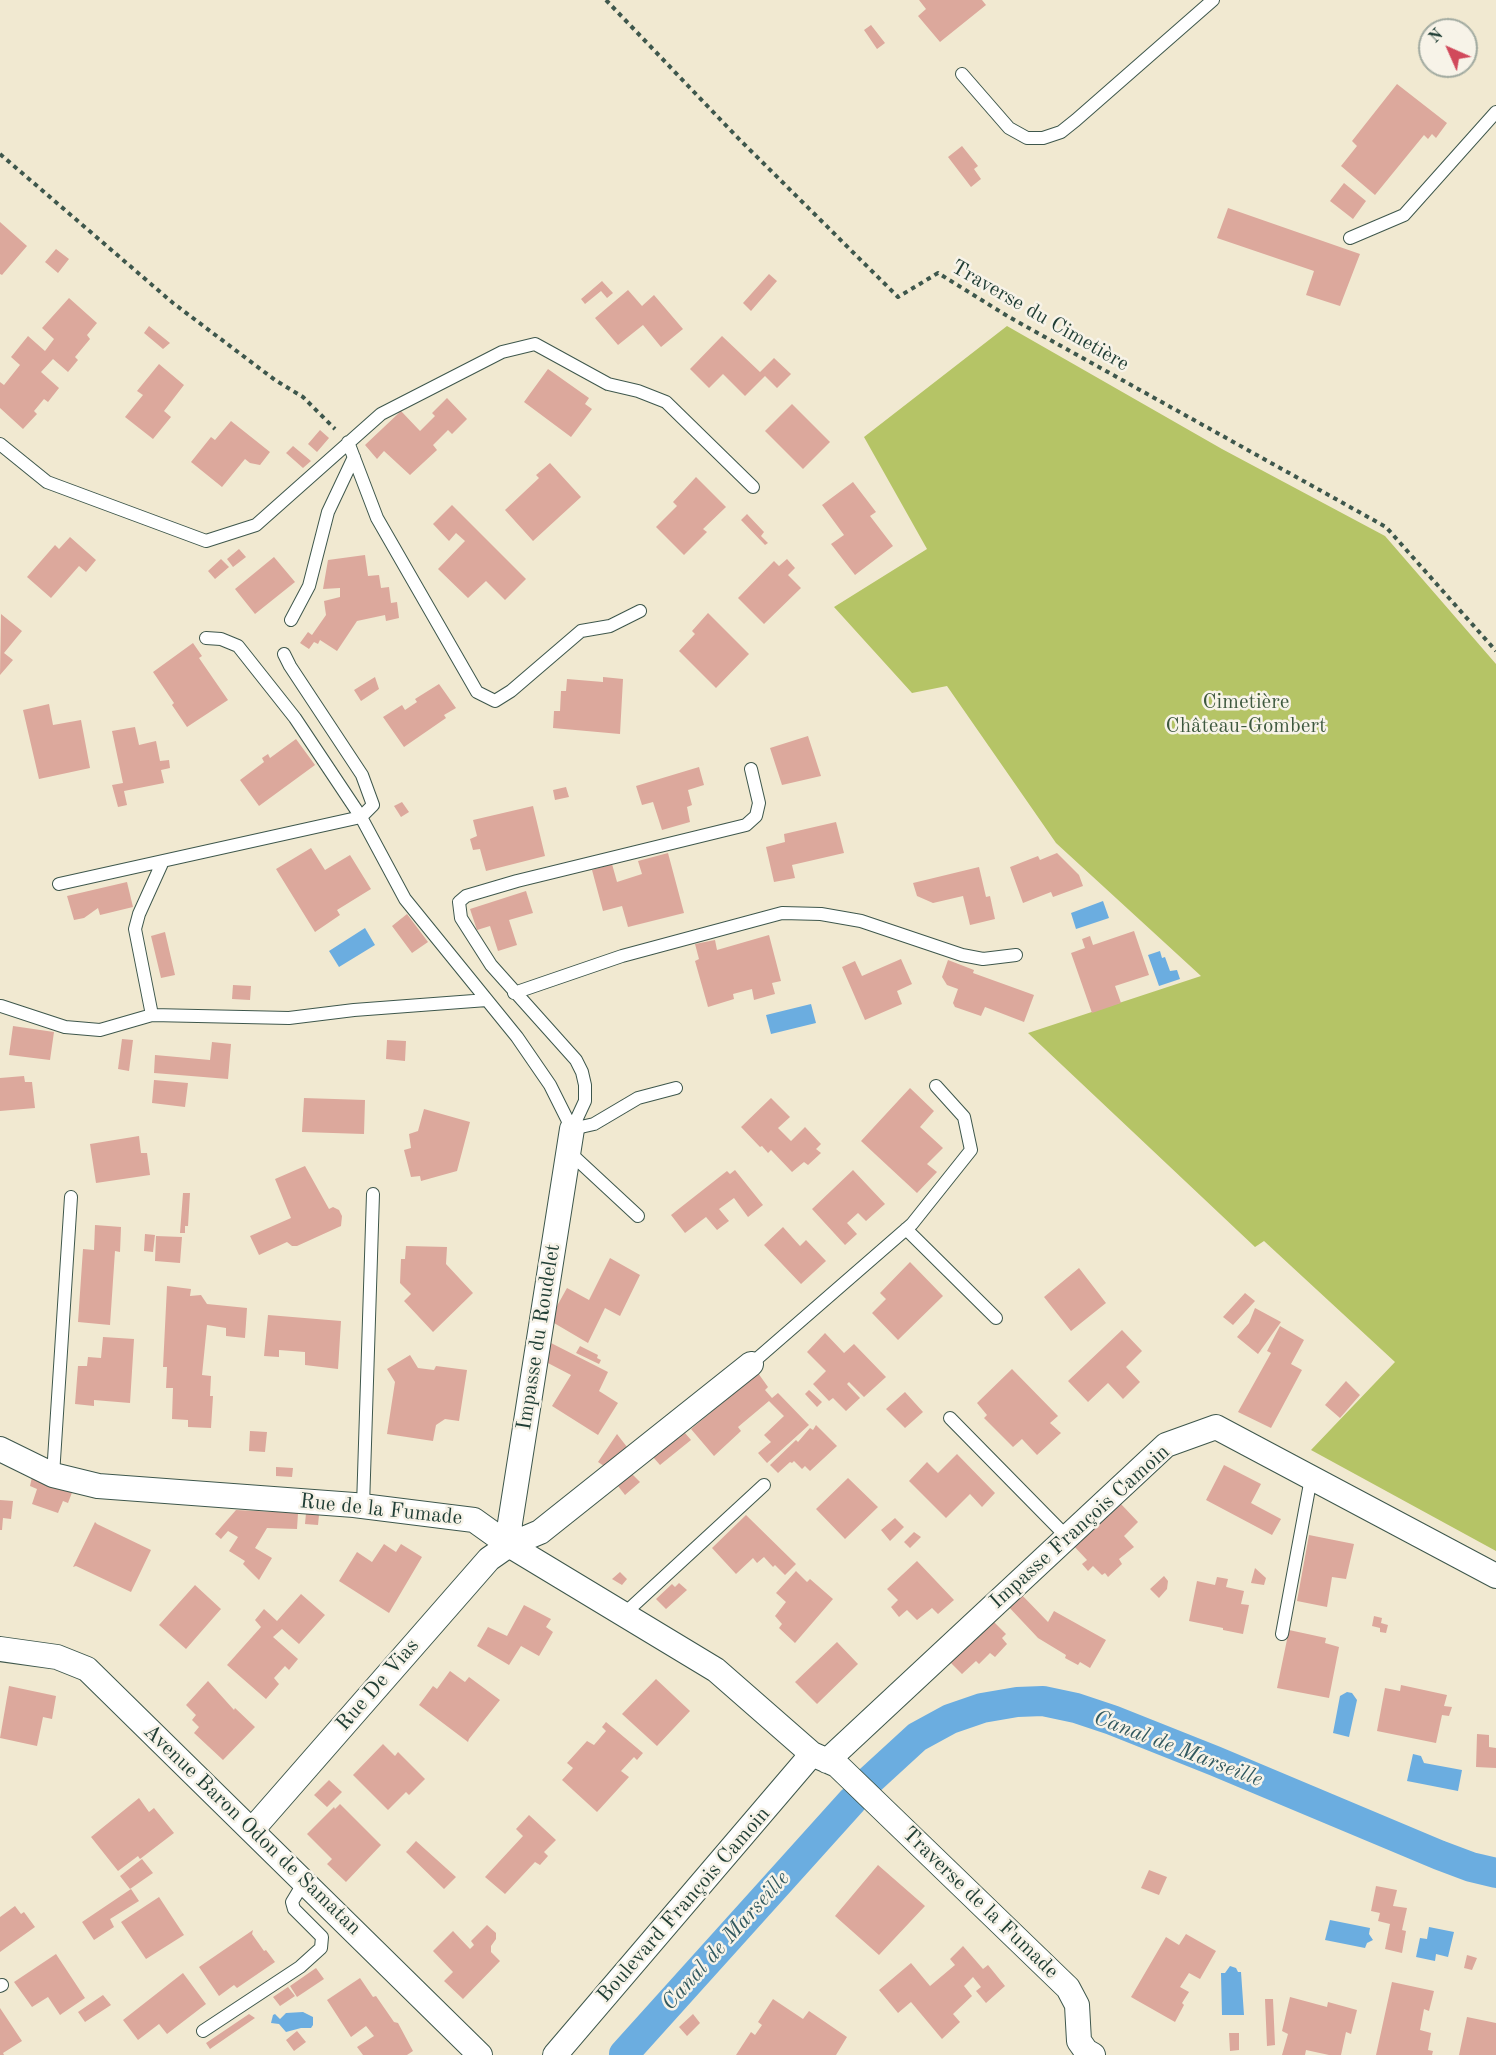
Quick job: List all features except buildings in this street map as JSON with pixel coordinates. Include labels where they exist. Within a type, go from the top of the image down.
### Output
[{"type":"street","name":"Impasse du Roudelet","points":[[509,1545],[510,1523],[571,1140]]},
{"type":"street","name":"Rue De Vias","points":[[252,1830],[489,1558],[509,1545],[540,1532],[751,1364]]},
{"type":"street","name":"Impasse François Camoin","points":[[825,1760],[1166,1445],[1216,1427],[1496,1576]]},
{"type":"street","name":"Rue de la Fumade","points":[[0,1449],[53,1475],[98,1486],[363,1506],[474,1520],[509,1545],[716,1670],[825,1760]]},
{"type":"street","name":"Avenue Baron Odon de Samatan","points":[[0,1649],[57,1657],[87,1669],[480,2055]]},
{"type":"street","name":"Traverse de la Fumade","points":[[825,1760],[876,1802],[1068,1988],[1077,2006],[1079,2041],[1086,2051],[1094,2055]]},
{"type":"street","name":"Boulevard François Camoin","points":[[555,2055],[825,1760]]},
{"type":"lane","points":[[962,74],[1009,128],[1027,138],[1043,138],[1060,132],[1076,120],[1213,0]]},
{"type":"lane","points":[[1350,238],[1404,215],[1496,112]]},
{"type":"lane","points":[[0,444],[47,482],[206,541],[256,525],[381,414],[502,352],[535,344],[608,384],[638,391],[666,402],[753,487]]},
{"type":"lane","points":[[348,442],[377,518],[477,692],[495,701],[511,691],[581,631],[610,626],[640,611]]},
{"type":"lane","points":[[291,620],[309,586],[328,513],[354,457]]},
{"type":"lane","points":[[206,638],[221,639],[238,646],[295,718],[361,818],[405,899],[517,1037],[550,1085],[571,1140],[638,1216]]},
{"type":"lane","points":[[60,884],[361,818],[373,805],[362,775],[290,666],[285,654]]},
{"type":"lane","points":[[571,1140],[585,1101],[582,1072],[576,1060],[491,965],[461,918],[459,902],[466,896],[517,881],[746,825],[756,816],[759,803],[751,769]]},
{"type":"lane","points":[[152,1015],[135,929],[139,914],[163,861]]},
{"type":"lane","points":[[514,993],[622,956],[782,913],[821,914],[861,921],[963,955],[983,959],[1016,955]]},
{"type":"lane","points":[[1,1006],[65,1027],[100,1029],[152,1015],[289,1018],[354,1010],[487,1000]]},
{"type":"lane","points":[[751,1364],[906,1229],[971,1150],[964,1117],[936,1086]]},
{"type":"lane","points":[[571,1140],[638,1098],[676,1088]]},
{"type":"lane","points":[[363,1506],[373,1194]]},
{"type":"lane","points":[[53,1475],[71,1197]]},
{"type":"lane","points":[[906,1229],[996,1318]]},
{"type":"lane","points":[[950,1418],[1067,1537]]},
{"type":"lane","points":[[1282,1634],[1311,1478]]},
{"type":"lane","points":[[624,1614],[764,1485]]},
{"type":"lane","points":[[203,2031],[300,1967],[321,1948],[322,1937],[294,1909],[292,1902],[304,1882]]},
{"type":"path","name":"Traverse du Cimetière","points":[[606,0],[741,141],[898,297],[938,273],[1009,317],[1386,527],[1496,651]]},
{"type":"path","points":[[0,154],[173,303],[275,380],[303,397],[348,442]]},
{"type":"green space","name":"Cimetière Château-Gombert","points":[[1007,326],[1222,449],[1385,536],[1496,664],[1496,1551],[1311,1450],[1395,1362],[1264,1241],[1255,1247],[1028,1033],[1201,976],[1056,843],[947,686],[912,693],[834,607],[927,549],[864,437]]},
{"type":"water","points":[[1103,901],[1109,918],[1076,929],[1071,913]]},
{"type":"water","points":[[365,928],[375,945],[339,967],[329,951]]},
{"type":"water","points":[[1160,951],[1170,971],[1177,970],[1180,979],[1159,986],[1148,955]]},
{"type":"water","points":[[811,1004],[816,1023],[771,1034],[766,1015]]},
{"type":"water","points":[[1347,1692],[1352,1693],[1357,1700],[1349,1737],[1333,1733],[1340,1696]]},
{"type":"water","points":[[1413,1754],[1421,1756],[1424,1763],[1462,1770],[1458,1791],[1407,1781]]},
{"type":"water","points":[[1330,1920],[1370,1928],[1369,1934],[1373,1940],[1367,1943],[1365,1948],[1325,1940]]},
{"type":"water","points":[[1429,1927],[1454,1932],[1448,1957],[1436,1954],[1435,1961],[1416,1957],[1420,1938],[1427,1939]]},
{"type":"water","points":[[1230,1966],[1241,1972],[1244,2015],[1222,2015],[1221,1973],[1225,1973]]},
{"type":"water","points":[[303,2012],[313,2017],[311,2028],[286,2032],[279,2024],[271,2023],[275,2014],[280,2019],[286,2013]]},
{"type":"waterway","name":"Canal de Marseille","points":[[869,1781],[917,1737],[950,1719],[982,1708],[1017,1702],[1043,1701],[1076,1708],[1112,1720],[1439,1855],[1471,1867],[1496,1873]]},
{"type":"waterway","name":"Canal de Marseille","points":[[624,2054],[852,1801]]}]
